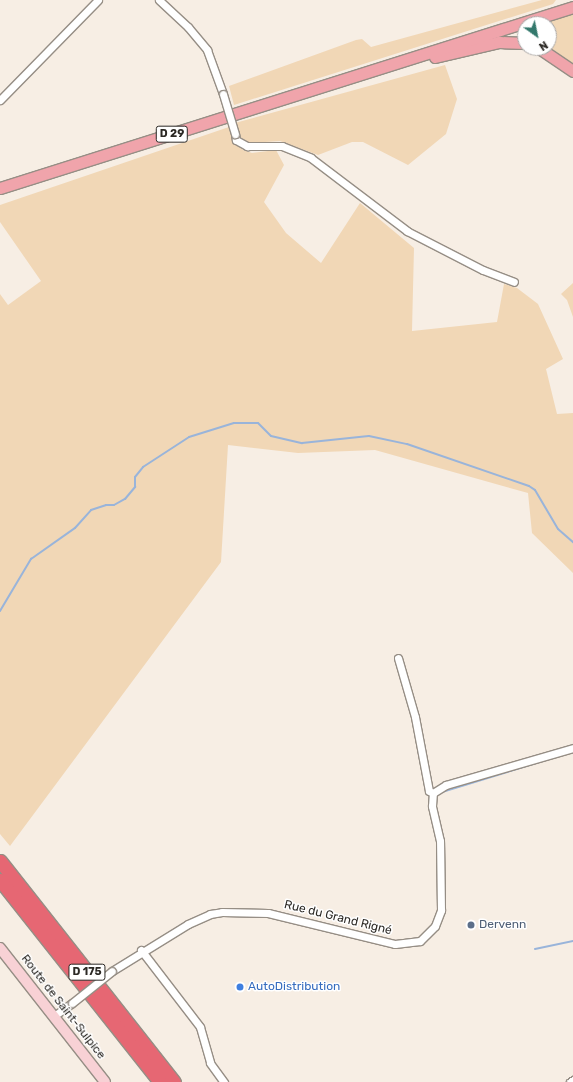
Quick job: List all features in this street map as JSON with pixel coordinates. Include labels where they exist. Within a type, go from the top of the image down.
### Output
[{"type":"highway","name":"D 175","points":[[0,861],[174,1082]]},
{"type":"highway","name":"D 175","points":[[0,880],[160,1082]]},
{"type":"main road","name":"D 29","points":[[0,188],[573,7]]},
{"type":"main road","points":[[368,72],[389,71],[499,42],[517,43]]},
{"type":"main road","points":[[551,56],[573,71]]},
{"type":"street","points":[[0,100],[98,0]]},
{"type":"street","points":[[159,0],[188,27],[207,50],[223,94],[236,140],[247,146],[282,146],[311,158],[407,231],[483,270],[514,282]]},
{"type":"street","name":"Rue du Grand Rigné","points":[[54,1016],[141,950],[210,914],[239,911],[281,916],[395,944],[420,941],[435,926],[441,910],[440,840],[432,806],[433,794],[429,791],[415,717],[398,658]]},
{"type":"street","points":[[433,794],[446,785],[573,748]]},
{"type":"street","name":"Route de Saint-Sulpice","points":[[0,948],[105,1082]]},
{"type":"street","points":[[141,950],[200,1027],[210,1063],[224,1082]]},
{"type":"shaded area","points":[[542,0],[556,0],[553,4],[234,105],[229,86],[356,40],[362,39],[371,47]]},
{"type":"shaded area","points":[[573,13],[573,64],[557,53],[557,18]]},
{"type":"shaded area","points":[[445,65],[457,99],[446,134],[408,165],[363,142],[352,142],[318,155],[280,141],[249,143],[239,136],[235,123]]},
{"type":"shaded area","points":[[229,127],[235,143],[243,150],[252,153],[276,150],[284,165],[264,202],[286,233],[321,263],[360,203],[414,248],[412,331],[497,322],[504,284],[517,288],[538,304],[563,359],[546,369],[557,414],[573,413],[573,573],[532,533],[528,493],[375,450],[298,453],[228,445],[221,562],[10,846],[0,834],[0,294],[8,305],[41,281],[0,222],[0,205]]},
{"type":"shaded area","points":[[573,283],[573,317],[567,300],[561,294]]},
{"type":"waterway","points":[[0,611],[31,559],[75,528],[91,510],[106,505],[114,505],[125,499],[135,487],[135,477],[143,467],[189,437],[234,423],[258,423],[271,436],[302,443],[369,436],[407,444],[529,486],[535,490],[558,529],[573,542]]},
{"type":"waterway","points":[[442,792],[549,759]]},
{"type":"waterway","points":[[535,949],[573,941]]},
{"type":"place","name":"Dervenn","points":[[471,925]]},
{"type":"place","name":"AutoDistribution","points":[[240,987]]}]
